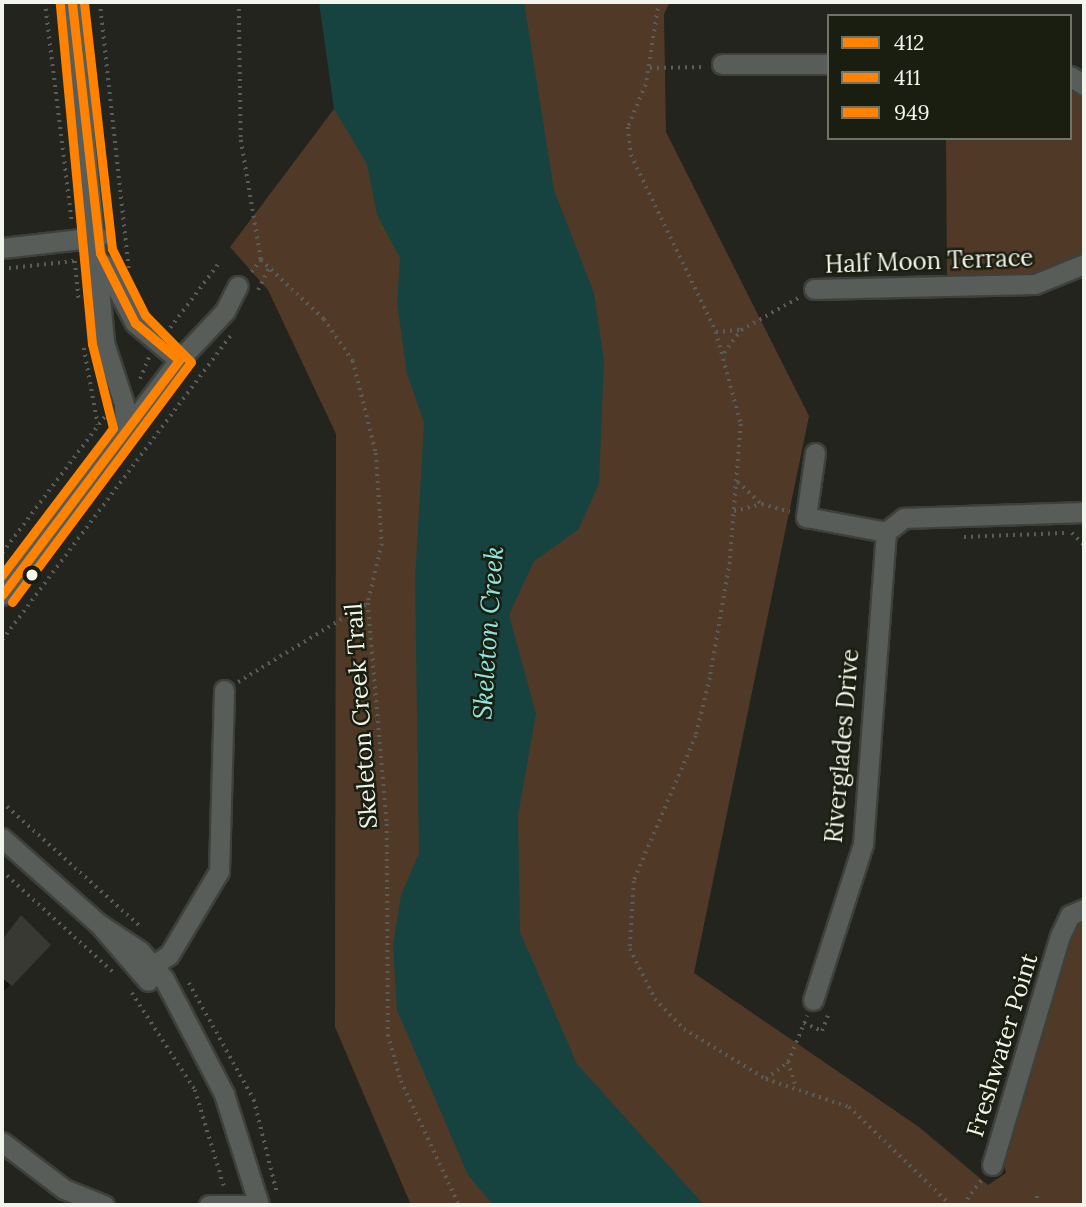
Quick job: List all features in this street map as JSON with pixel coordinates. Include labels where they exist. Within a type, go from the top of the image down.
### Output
[{"type":"street","points":[[72,2],[99,245],[104,343],[124,404],[125,432]]},
{"type":"street","points":[[722,64],[827,64]]},
{"type":"street","points":[[2,248],[99,245]]},
{"type":"street","points":[[99,245],[135,323],[178,360]]},
{"type":"street","name":"Half Moon Terrace","points":[[814,289],[1035,284],[1084,264]]},
{"type":"street","points":[[2,595],[9,572],[125,432],[178,360],[246,291]]},
{"type":"street","points":[[815,453],[806,517],[886,532],[904,518],[1084,512]]},
{"type":"street","name":"Riverglades Drive","points":[[822,1003],[863,844],[886,532]]},
{"type":"street","points":[[148,967],[181,937],[209,897],[222,856],[224,690]]},
{"type":"street","points":[[2,838],[148,967],[174,1004],[224,1094],[259,1205]]},
{"type":"street","name":"Freshwater Point","points":[[992,1165],[1060,936],[1070,915],[1084,909]]},
{"type":"street","points":[[2,1142],[64,1189],[104,1205]]},
{"type":"street","points":[[234,1205],[245,1160]]},
{"type":"path","points":[[45,2],[72,221]]},
{"type":"path","points":[[100,2],[133,282]]},
{"type":"path","name":"Skeleton Creek Trail","points":[[239,2],[241,140],[253,233],[269,267],[324,319],[352,361],[376,453],[382,544],[368,603],[387,824],[388,1035],[401,1081],[459,1205]]},
{"type":"path","points":[[659,2],[650,68],[628,127],[631,155],[716,332],[724,353],[741,424],[737,481],[710,678],[686,763],[634,881],[630,949],[655,999],[684,1029],[766,1079],[849,1107],[951,1205]]},
{"type":"path","points":[[650,68],[680,72],[722,64]]},
{"type":"path","points":[[2,269],[75,261],[81,316]]},
{"type":"path","points":[[246,291],[269,267]]},
{"type":"path","points":[[724,353],[741,330],[814,289]]},
{"type":"path","points":[[160,322],[169,330]]},
{"type":"path","points":[[2,640],[234,330]]},
{"type":"path","points":[[716,332],[741,330]]},
{"type":"path","points":[[84,343],[98,425]]},
{"type":"path","points":[[737,481],[762,503],[806,517]]},
{"type":"path","points":[[733,511],[762,503]]},
{"type":"path","points":[[957,537],[1070,532],[1084,545]]},
{"type":"path","points":[[2,542],[7,546]]},
{"type":"path","points":[[224,690],[368,603]]},
{"type":"path","points":[[2,872],[120,979]]},
{"type":"path","points":[[127,989],[195,1090],[234,1205]]},
{"type":"path","points":[[766,1079],[788,1062],[804,1023],[822,1003]]},
{"type":"path","points":[[804,1023],[822,1031],[822,1003]]},
{"type":"path","points":[[788,1062],[797,1089]]},
{"type":"path","points":[[963,1205],[992,1165]]},
{"type":"path","points":[[1035,1205],[1037,1194]]},
{"type":"shaded area","points":[[444,2],[670,2],[664,14],[666,132],[809,416],[694,973],[919,1127],[988,1185],[1006,1173],[1002,1156],[1071,926],[1084,918],[1084,1205],[411,1205],[335,1027],[336,434],[268,290],[230,247],[334,109],[441,26]]},
{"type":"shaded area","points":[[1072,77],[1084,85],[1084,264],[1062,277],[947,285],[946,140],[1072,140]]},
{"type":"water","name":"Skeleton Creek","points":[[319,2],[524,2],[554,190],[594,293],[604,361],[599,484],[578,530],[534,561],[509,615],[536,714],[518,815],[520,932],[577,1064],[704,1205],[493,1205],[468,1175],[397,1010],[393,945],[401,895],[419,853],[415,579],[424,422],[407,374],[397,303],[400,258],[377,215],[367,164],[334,109]]},
{"type":"building","points":[[21,915],[51,945],[12,986],[2,978],[2,940]]},
{"type":"transit line","name":"412","points":[[2,595],[179,360],[135,323],[100,253],[72,2]]},
{"type":"transit line","name":"411","points":[[12,602],[191,362],[145,315],[112,249],[84,2]]},
{"type":"transit line","name":"949","points":[[2,575],[113,428],[92,344],[60,3]]}]
